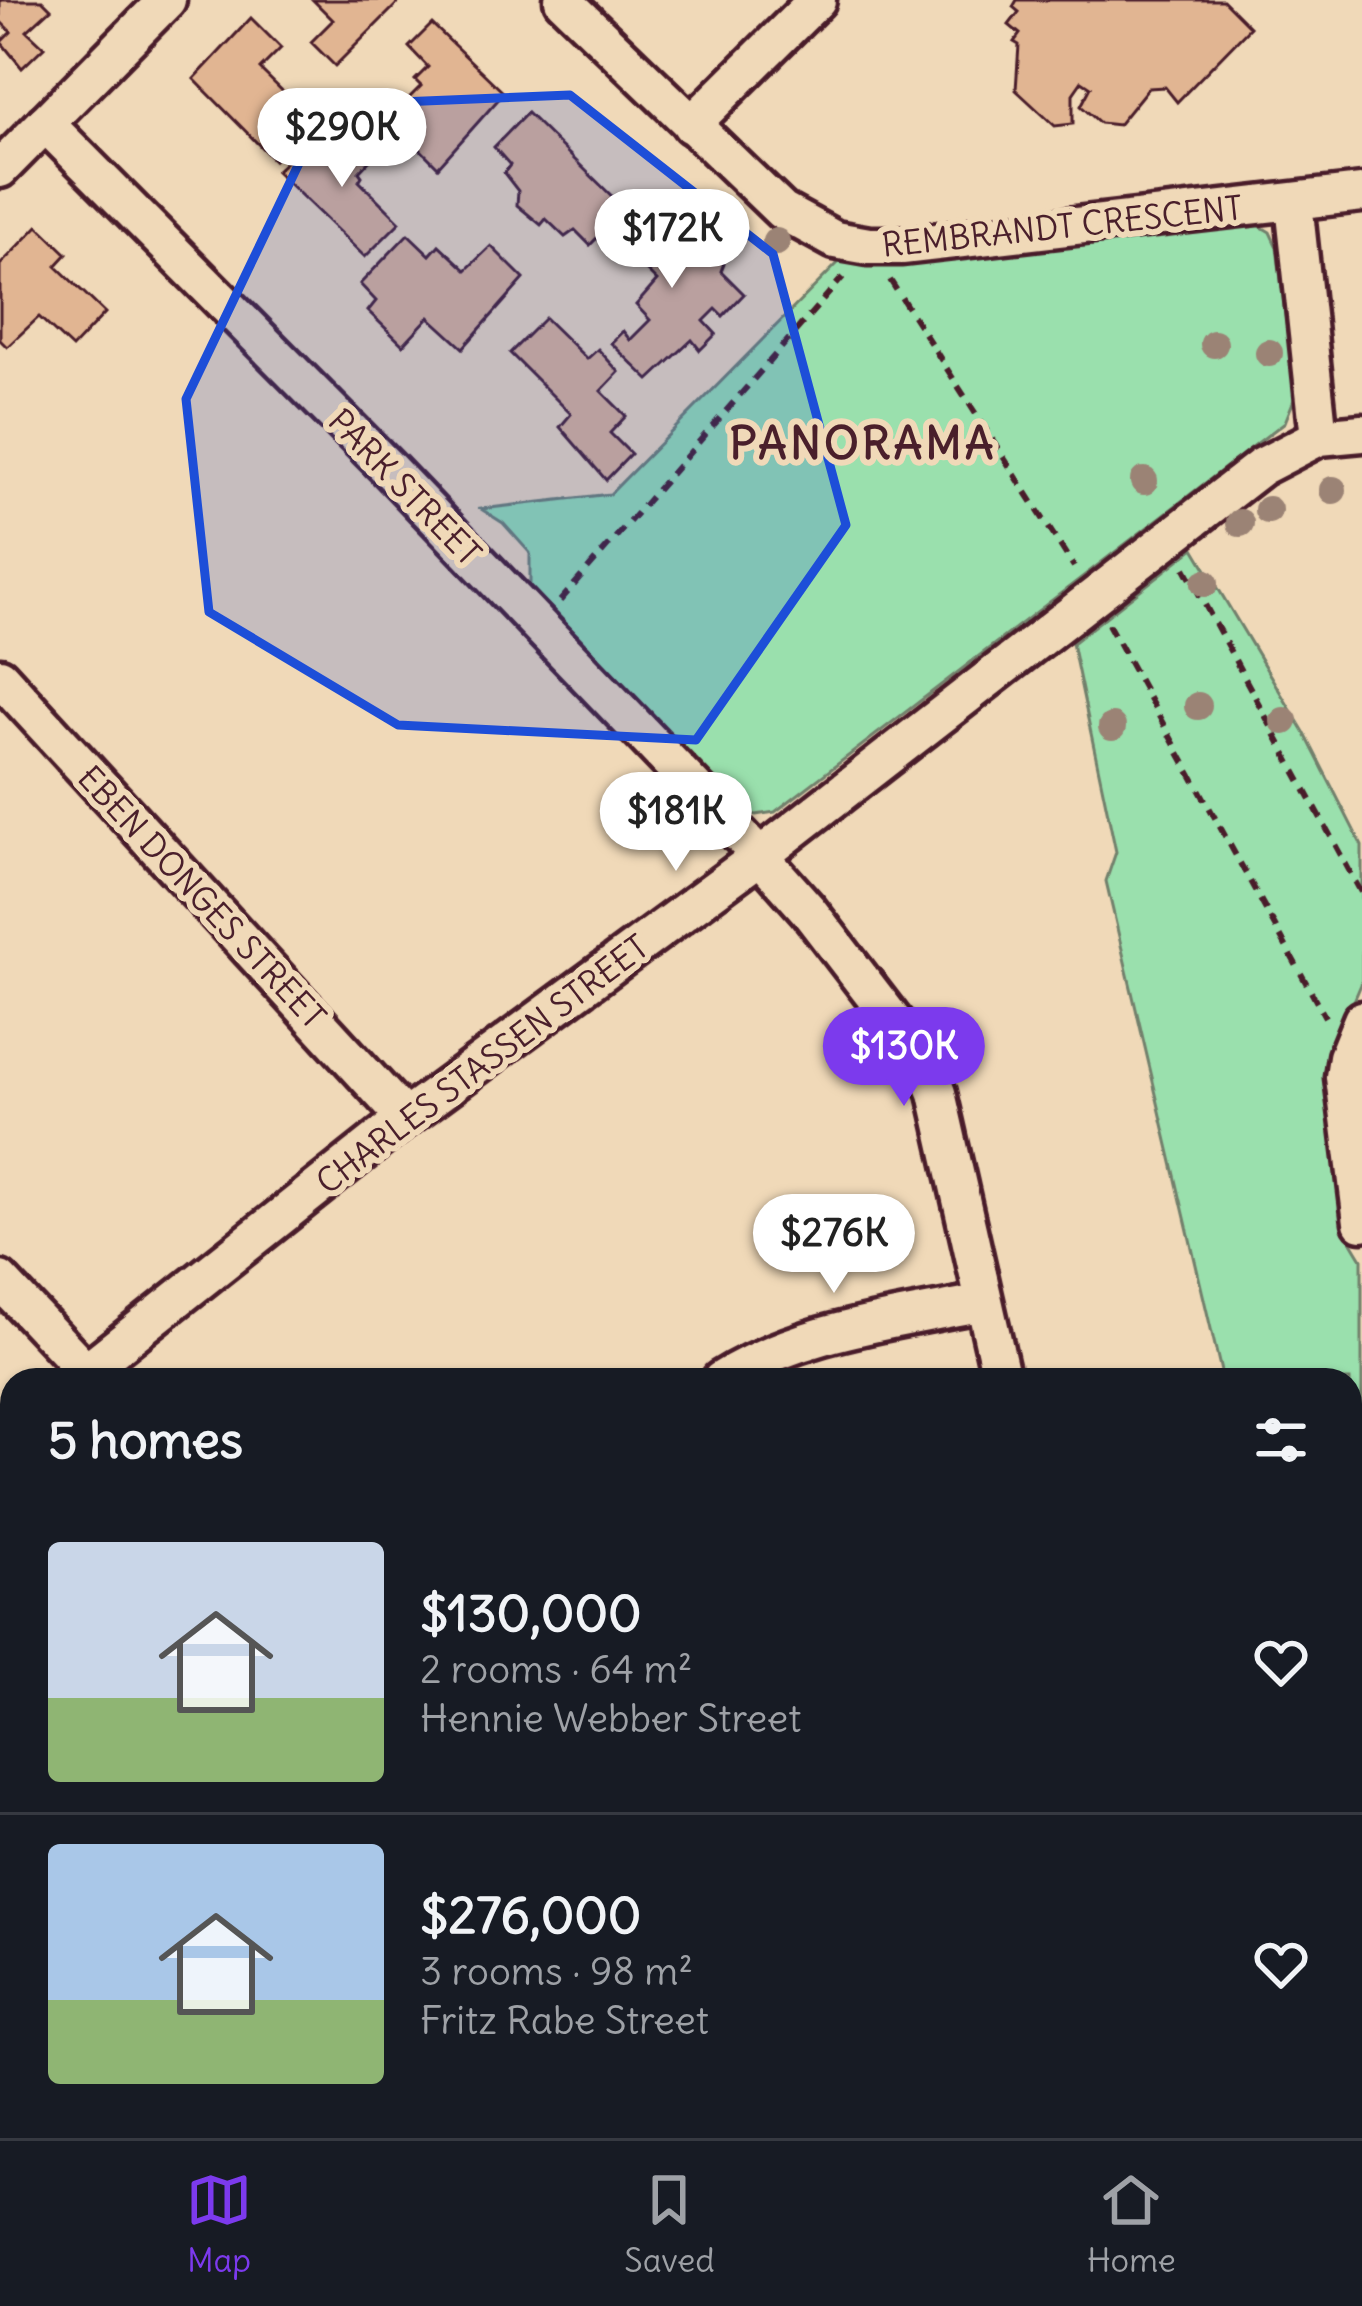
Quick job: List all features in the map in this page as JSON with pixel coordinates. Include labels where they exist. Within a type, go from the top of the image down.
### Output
[{"type":"street","name":"REMBRANDT CRESCENT","points":[[563,0],[782,212],[835,240],[869,247],[902,246],[1362,193]]},
{"type":"street","points":[[691,125],[817,0]]},
{"type":"street","points":[[0,169],[152,5]]},
{"type":"street","name":"PARK STREET","points":[[45,123],[760,856],[808,910],[924,1061],[937,1093],[999,1368]]},
{"type":"street","points":[[1294,202],[1319,437]]},
{"type":"street","name":"CHARLES STASSEN STREET","points":[[96,1368],[405,1118],[760,856],[1261,467],[1319,437],[1362,433]]},
{"type":"street","name":"EBEN DONGES STREET","points":[[0,676],[405,1118]]},
{"type":"street","points":[[1362,1020],[1346,1058],[1344,1097],[1362,1222]]},
{"type":"street","points":[[0,1280],[77,1368]]},
{"type":"street","points":[[740,1368],[758,1356],[807,1339],[983,1302]]},
{"type":"path","points":[[538,626],[869,247],[1093,597],[1346,1058]]},
{"type":"path","points":[[1169,538],[1362,894]]},
{"type":"highlighted area","points":[[570,95],[773,254],[846,525],[696,740],[398,725],[209,612],[186,399],[327,105]]},
{"type":"green space","points":[[1255,223],[1270,232],[1277,247],[1295,397],[1285,422],[775,812],[756,815],[740,808],[530,586],[530,553],[503,523],[481,509],[610,494],[841,260],[878,263]]},
{"type":"green space","points":[[1194,548],[1304,732],[1362,846],[1362,982],[1330,1057],[1327,1085],[1347,1234],[1362,1259],[1362,1368],[1220,1368],[1106,881],[1116,852],[1072,643]]},
{"type":"building","points":[[0,0],[42,0],[51,9],[27,31],[44,47],[22,68],[1,42],[11,32],[0,21]]},
{"type":"building","points":[[313,0],[401,0],[335,66],[311,42],[333,20]]},
{"type":"building","points":[[1017,0],[1223,0],[1250,27],[1177,102],[1165,87],[1148,88],[1118,125],[1100,123],[1081,106],[1091,87],[1082,81],[1073,94],[1073,124],[1055,126],[1016,90],[1019,45],[1014,42],[1020,34],[1009,25],[1019,12],[1013,7]]},
{"type":"building","points":[[251,18],[281,48],[260,69],[312,120],[274,160],[194,79]]},
{"type":"building","points":[[432,24],[504,93],[438,167],[404,133],[423,115],[408,99],[421,86],[415,80],[428,67],[409,47]]},
{"type":"building","points":[[527,113],[625,209],[590,245],[575,230],[565,237],[546,219],[541,225],[517,205],[518,191],[504,173],[510,165],[494,147]]},
{"type":"building","points":[[372,127],[387,142],[359,172],[359,181],[400,222],[365,257],[276,171],[314,136],[345,170],[350,166],[342,157]]},
{"type":"building","points":[[645,202],[676,233],[682,226],[706,256],[720,255],[721,271],[744,294],[723,316],[716,309],[704,321],[716,334],[700,350],[692,340],[649,380],[611,343],[623,331],[630,340],[650,320],[636,305],[657,281],[610,235]]},
{"type":"building","points":[[38,226],[67,254],[56,266],[105,313],[72,348],[39,317],[7,347],[0,340],[0,265]]},
{"type":"building","points":[[408,234],[430,255],[439,245],[466,270],[491,246],[524,279],[463,348],[429,317],[403,345],[368,311],[376,301],[360,284]]},
{"type":"building","points":[[545,318],[587,359],[598,349],[619,372],[601,391],[626,416],[610,433],[631,454],[606,480],[560,427],[571,414],[510,353]]},
{"type":"district","name":"PANORAMA","points":[[863,443]]}]
